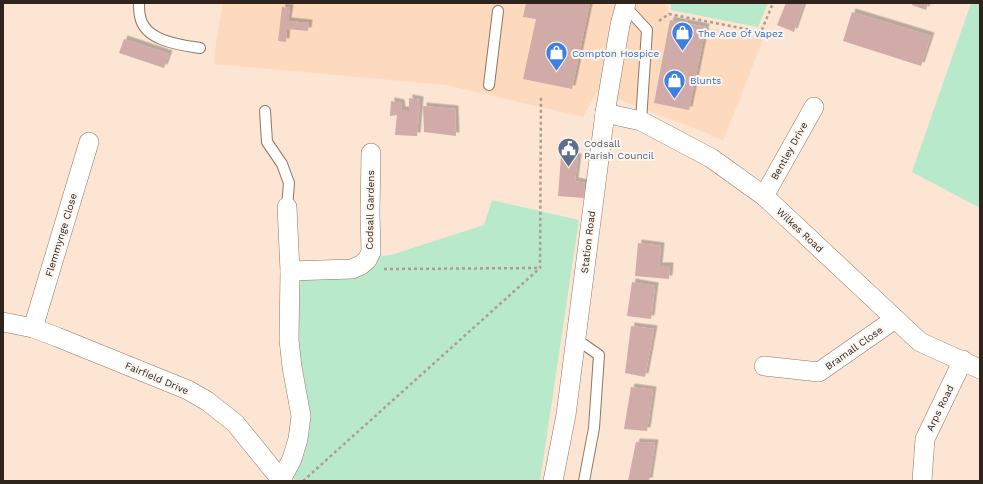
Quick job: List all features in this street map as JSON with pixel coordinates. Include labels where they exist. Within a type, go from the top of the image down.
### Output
[{"type":"street","name":"Station Road","points":[[553,481],[566,415],[605,113],[620,25],[626,4]]},
{"type":"street","name":"Bentley Drive","points":[[764,196],[814,107]]},
{"type":"street","name":"Wilkes Road","points":[[605,113],[641,121],[655,127],[711,158],[764,196],[920,342],[980,368]]},
{"type":"street","name":"Flemmynge Close","points":[[33,328],[89,142]]},
{"type":"street","name":"Codsall Gardens","points":[[290,271],[352,269],[368,260],[371,252],[371,152]]},
{"type":"street","points":[[281,480],[292,458],[298,439],[301,416],[292,367],[290,340],[290,271],[287,206]]},
{"type":"street","name":"Bramall Close","points":[[764,366],[819,372],[895,319]]},
{"type":"street","name":"Fairfield Drive","points":[[3,322],[33,328],[188,390],[207,401],[235,423],[281,480]]},
{"type":"street","name":"Arps Road","points":[[922,481],[925,439],[963,360]]},
{"type":"lane","points":[[139,3],[140,17],[145,27],[156,37],[174,44],[200,48]]},
{"type":"lane","points":[[626,4],[647,30],[641,121]]},
{"type":"lane","points":[[489,85],[498,11]]},
{"type":"lane","points":[[265,111],[267,142],[282,164],[289,183],[287,206]]},
{"type":"lane","points":[[576,339],[599,355],[594,428],[584,481]]},
{"type":"path","points":[[647,30],[669,14],[761,32],[773,3]]},
{"type":"path","points":[[303,481],[540,268],[541,96]]},
{"type":"path","points":[[381,269],[540,268]]},
{"type":"shaded area","points":[[223,3],[661,3],[666,5],[671,20],[763,40],[723,141],[704,132],[597,91],[583,117],[446,85],[214,64],[216,42]]},
{"type":"green space","points":[[671,3],[768,3],[758,27],[671,10]]},
{"type":"green space","points":[[971,3],[980,3],[980,208],[912,172]]},
{"type":"green space","points":[[492,200],[579,220],[540,481],[296,481],[290,474],[296,344],[301,276],[379,256],[391,255],[484,225]]},
{"type":"building","points":[[526,3],[590,3],[572,89],[523,79],[536,19],[523,17]]},
{"type":"building","points":[[786,3],[804,3],[794,32],[777,25]]},
{"type":"building","points":[[913,3],[928,3],[926,10],[912,5]]},
{"type":"building","points":[[282,7],[290,8],[288,21],[309,23],[308,31],[287,29],[286,42],[278,41]]},
{"type":"building","points":[[852,12],[931,36],[921,66],[843,41]]},
{"type":"building","points":[[670,20],[706,27],[689,110],[654,103]]},
{"type":"building","points":[[124,39],[169,54],[164,68],[119,53]]},
{"type":"building","points":[[409,98],[420,100],[417,136],[395,135],[397,115],[390,116],[391,101],[401,103],[402,110],[409,110]]},
{"type":"building","points":[[423,106],[455,109],[456,136],[424,132]]},
{"type":"building","name":"Codsall Parish Council","points":[[561,156],[578,157],[575,181],[585,183],[584,198],[558,196]]},
{"type":"building","points":[[638,243],[661,246],[659,266],[670,266],[669,279],[635,276]]},
{"type":"building","points":[[632,282],[655,286],[651,319],[627,316]]},
{"type":"building","points":[[631,326],[654,329],[645,377],[625,373]]},
{"type":"building","points":[[631,387],[653,390],[647,431],[624,429]]},
{"type":"building","points":[[636,442],[655,443],[649,481],[628,481]]},
{"type":"place","name":"The Ace Of Vapez","points":[[682,52]]},
{"type":"place","name":"Compton Hospice","points":[[557,72]]},
{"type":"place","name":"Blunts","points":[[674,100]]},
{"type":"place","name":"Codsall Parish Council","points":[[568,168]]}]
